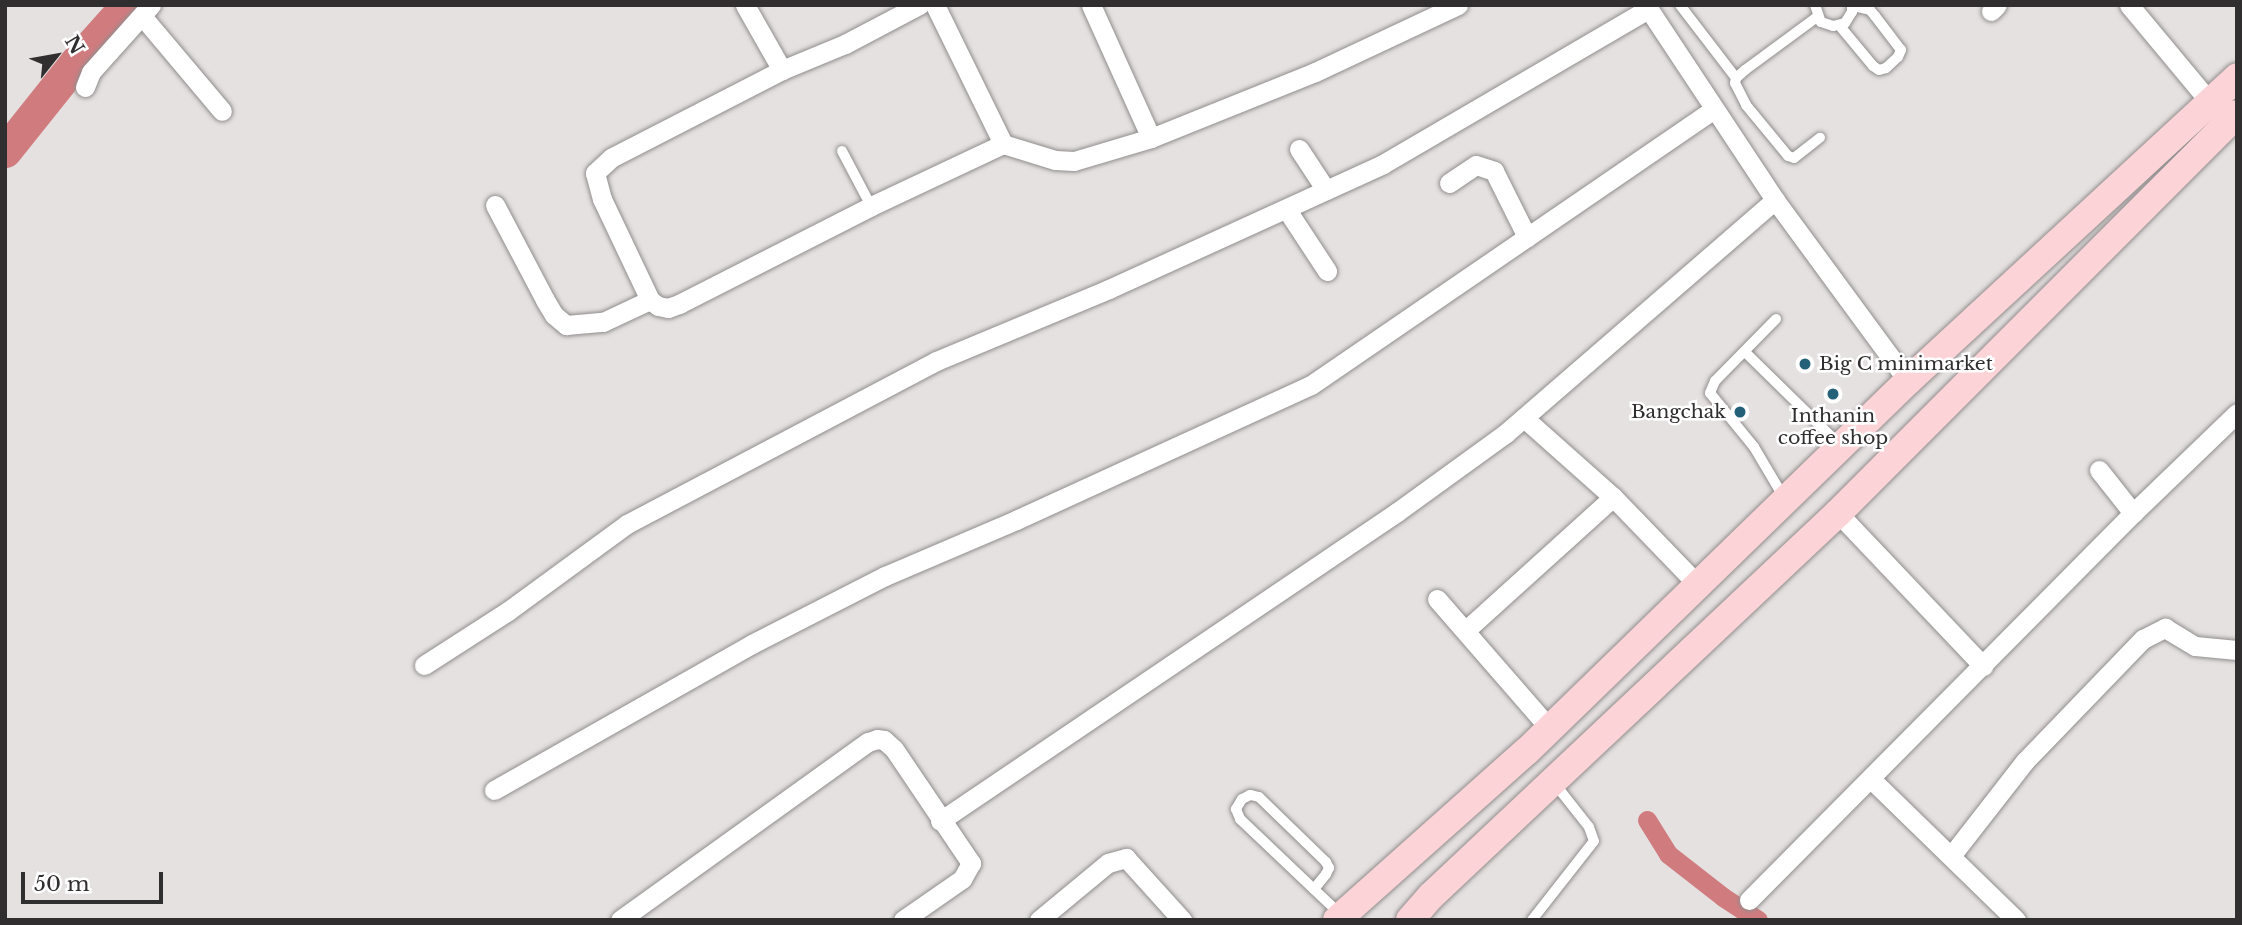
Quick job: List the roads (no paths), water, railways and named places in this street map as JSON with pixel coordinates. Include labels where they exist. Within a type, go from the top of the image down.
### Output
[{"type":"street","points":[[745,5],[782,70]]},
{"type":"street","points":[[919,5],[845,44],[782,70],[611,158],[595,173],[602,199],[650,300],[668,309],[872,206],[1003,144],[1055,160],[1074,161],[1151,138],[1314,72],[1458,5]]},
{"type":"street","points":[[935,5],[1003,144]]},
{"type":"street","points":[[1091,5],[1151,138]]},
{"type":"street","points":[[2129,5],[2209,101]]},
{"type":"street","points":[[424,665],[508,611],[627,524],[936,361],[1110,289],[1383,164],[1647,7],[1775,200],[1908,381]]},
{"type":"street","points":[[85,86],[91,72],[146,10],[222,111]]},
{"type":"street","points":[[1340,918],[1550,729],[1840,445],[2237,77]]},
{"type":"street","points":[[494,790],[752,644],[886,576],[1053,504],[1311,385],[1713,110]]},
{"type":"street","points":[[1410,920],[1431,896],[1838,513],[2237,114]]},
{"type":"street","points":[[1298,149],[1326,190]]},
{"type":"street","points":[[1449,183],[1476,165],[1493,171],[1527,237]]},
{"type":"street","points":[[940,821],[1397,512],[1524,418],[1775,200]]},
{"type":"street","points":[[495,205],[550,307],[566,325],[603,322],[650,300]]},
{"type":"street","points":[[1287,209],[1327,271]]},
{"type":"street","points":[[1749,900],[2133,513],[2237,413]]},
{"type":"street","points":[[1524,418],[1613,497],[1697,584]]},
{"type":"street","points":[[2099,470],[2133,513]]},
{"type":"street","points":[[1466,630],[1613,497]]},
{"type":"street","points":[[1838,513],[1983,666]]},
{"type":"street","points":[[1437,599],[1550,729]]},
{"type":"street","points":[[1951,856],[2025,761],[2143,639],[2165,628],[2196,646],[2237,650]]},
{"type":"street","points":[[620,920],[868,742],[884,740],[894,748],[940,821],[971,863],[962,879],[903,920]]},
{"type":"street","points":[[1871,779],[2017,920]]},
{"type":"street","points":[[1039,920],[1108,863],[1126,858],[1182,920]]},
{"type":"lane","points":[[1680,5],[1736,78],[1746,105],[1788,156],[1794,158],[1820,138]]},
{"type":"lane","points":[[1815,5],[1817,17],[1827,25],[1839,25],[1849,18],[1853,6],[1870,10],[1901,50],[1898,57],[1886,68],[1879,70],[1872,66],[1839,25]]},
{"type":"lane","points":[[1736,78],[1817,17]]},
{"type":"lane","points":[[842,151],[872,206]]},
{"type":"lane","points":[[1776,319],[1715,381],[1710,393],[1754,447],[1785,500]]},
{"type":"lane","points":[[1745,352],[1840,445]]},
{"type":"lane","points":[[1532,920],[1594,841],[1589,827],[1553,781]]},
{"type":"lane","points":[[1314,889],[1329,868],[1326,862],[1259,797],[1250,795],[1242,799],[1236,809],[1240,819],[1314,889],[1340,918]]},
{"type":"waterway","points":[[5,151],[76,62],[127,5]]},
{"type":"waterway","points":[[1647,820],[1668,854],[1723,897],[1758,920]]},
{"type":"place","name":"Big C minimarket","points":[[1805,364]]},
{"type":"place","name":"Inthanin coffee shop","points":[[1833,394]]},
{"type":"place","name":"Bangchak","points":[[1740,412]]}]
